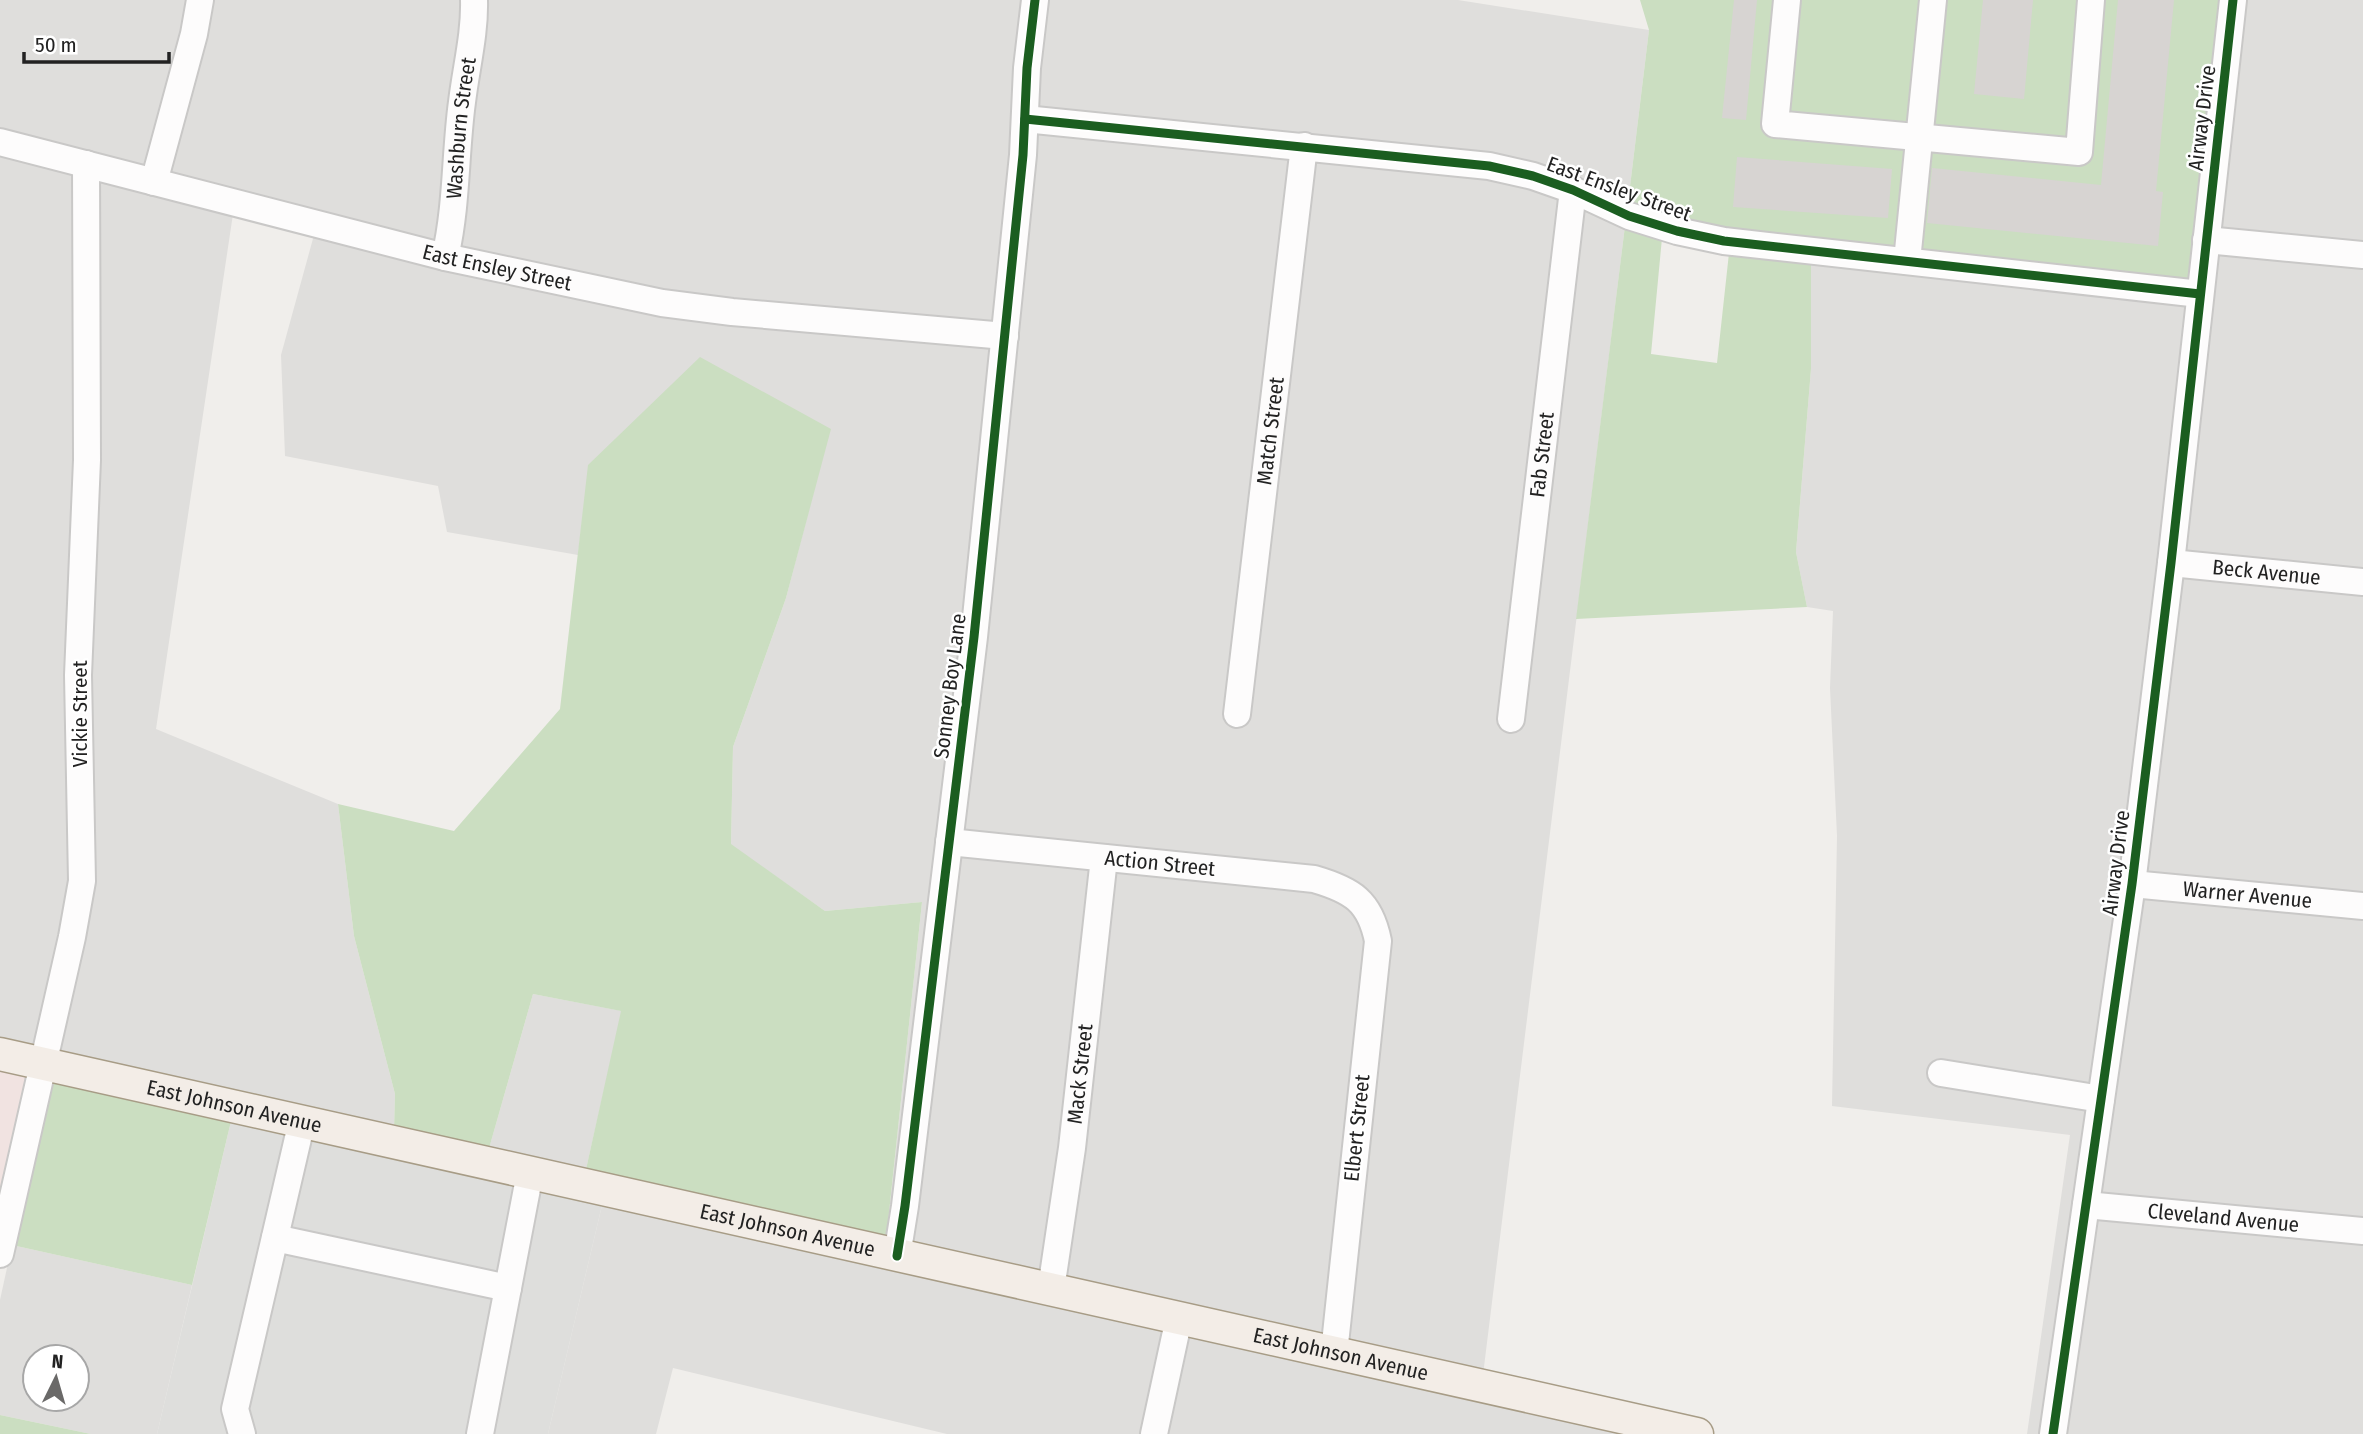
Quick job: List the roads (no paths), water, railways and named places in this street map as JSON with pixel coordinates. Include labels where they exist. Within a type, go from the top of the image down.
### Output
[{"type":"main road","name":"East Johnson Avenue","points":[[0,1054],[1697,1434]]},
{"type":"street","points":[[155,181],[194,34],[200,0]]},
{"type":"street","name":"Washburn Street","points":[[445,257],[450,234],[474,0]]},
{"type":"street","name":"Sonney Boy Lane","points":[[897,1256],[974,637],[1005,336],[1035,0]]},
{"type":"street","points":[[1787,0],[1775,124],[2079,152],[2091,0]]},
{"type":"street","points":[[1907,261],[1933,0]]},
{"type":"street","name":"Airway Drive","points":[[2053,1434],[2132,884],[2171,564],[2233,0]]},
{"type":"street","name":"East Ensley Street","points":[[1025,119],[1489,166],[1533,176],[1573,190],[1629,216],[1677,232],[1724,241],[2200,294]]},
{"type":"street","name":"East Ensley Street","points":[[0,142],[445,257],[662,303],[732,312],[1005,336]]},
{"type":"street","name":"Match Street","points":[[1237,714],[1304,146]]},
{"type":"street","name":"Vickie Street","points":[[0,1254],[72,937],[82,881],[78,675],[87,460],[86,164]]},
{"type":"street","name":"Fab Street","points":[[1511,719],[1573,190]]},
{"type":"street","points":[[2206,240],[2363,255]]},
{"type":"street","name":"Beck Avenue","points":[[2171,564],[2363,582]]},
{"type":"street","name":"Action Street","points":[[949,842],[1314,879],[1340,887],[1364,906]]},
{"type":"street","name":"Mack Street","points":[[1051,1289],[1072,1148],[1104,858]]},
{"type":"street","name":"Warner Avenue","points":[[2132,884],[2363,906]]},
{"type":"street","name":"Elbert Street","points":[[1334,1353],[1378,941],[1374,920],[1364,906]]},
{"type":"street","points":[[1941,1073],[2101,1099]]},
{"type":"street","points":[[242,1434],[235,1409],[302,1121]]},
{"type":"street","points":[[480,1434],[530,1173]]},
{"type":"street","name":"Cleveland Avenue","points":[[2086,1205],[2363,1231]]},
{"type":"street","points":[[275,1238],[508,1288]]},
{"type":"street","points":[[1154,1434],[1179,1318]]}]
